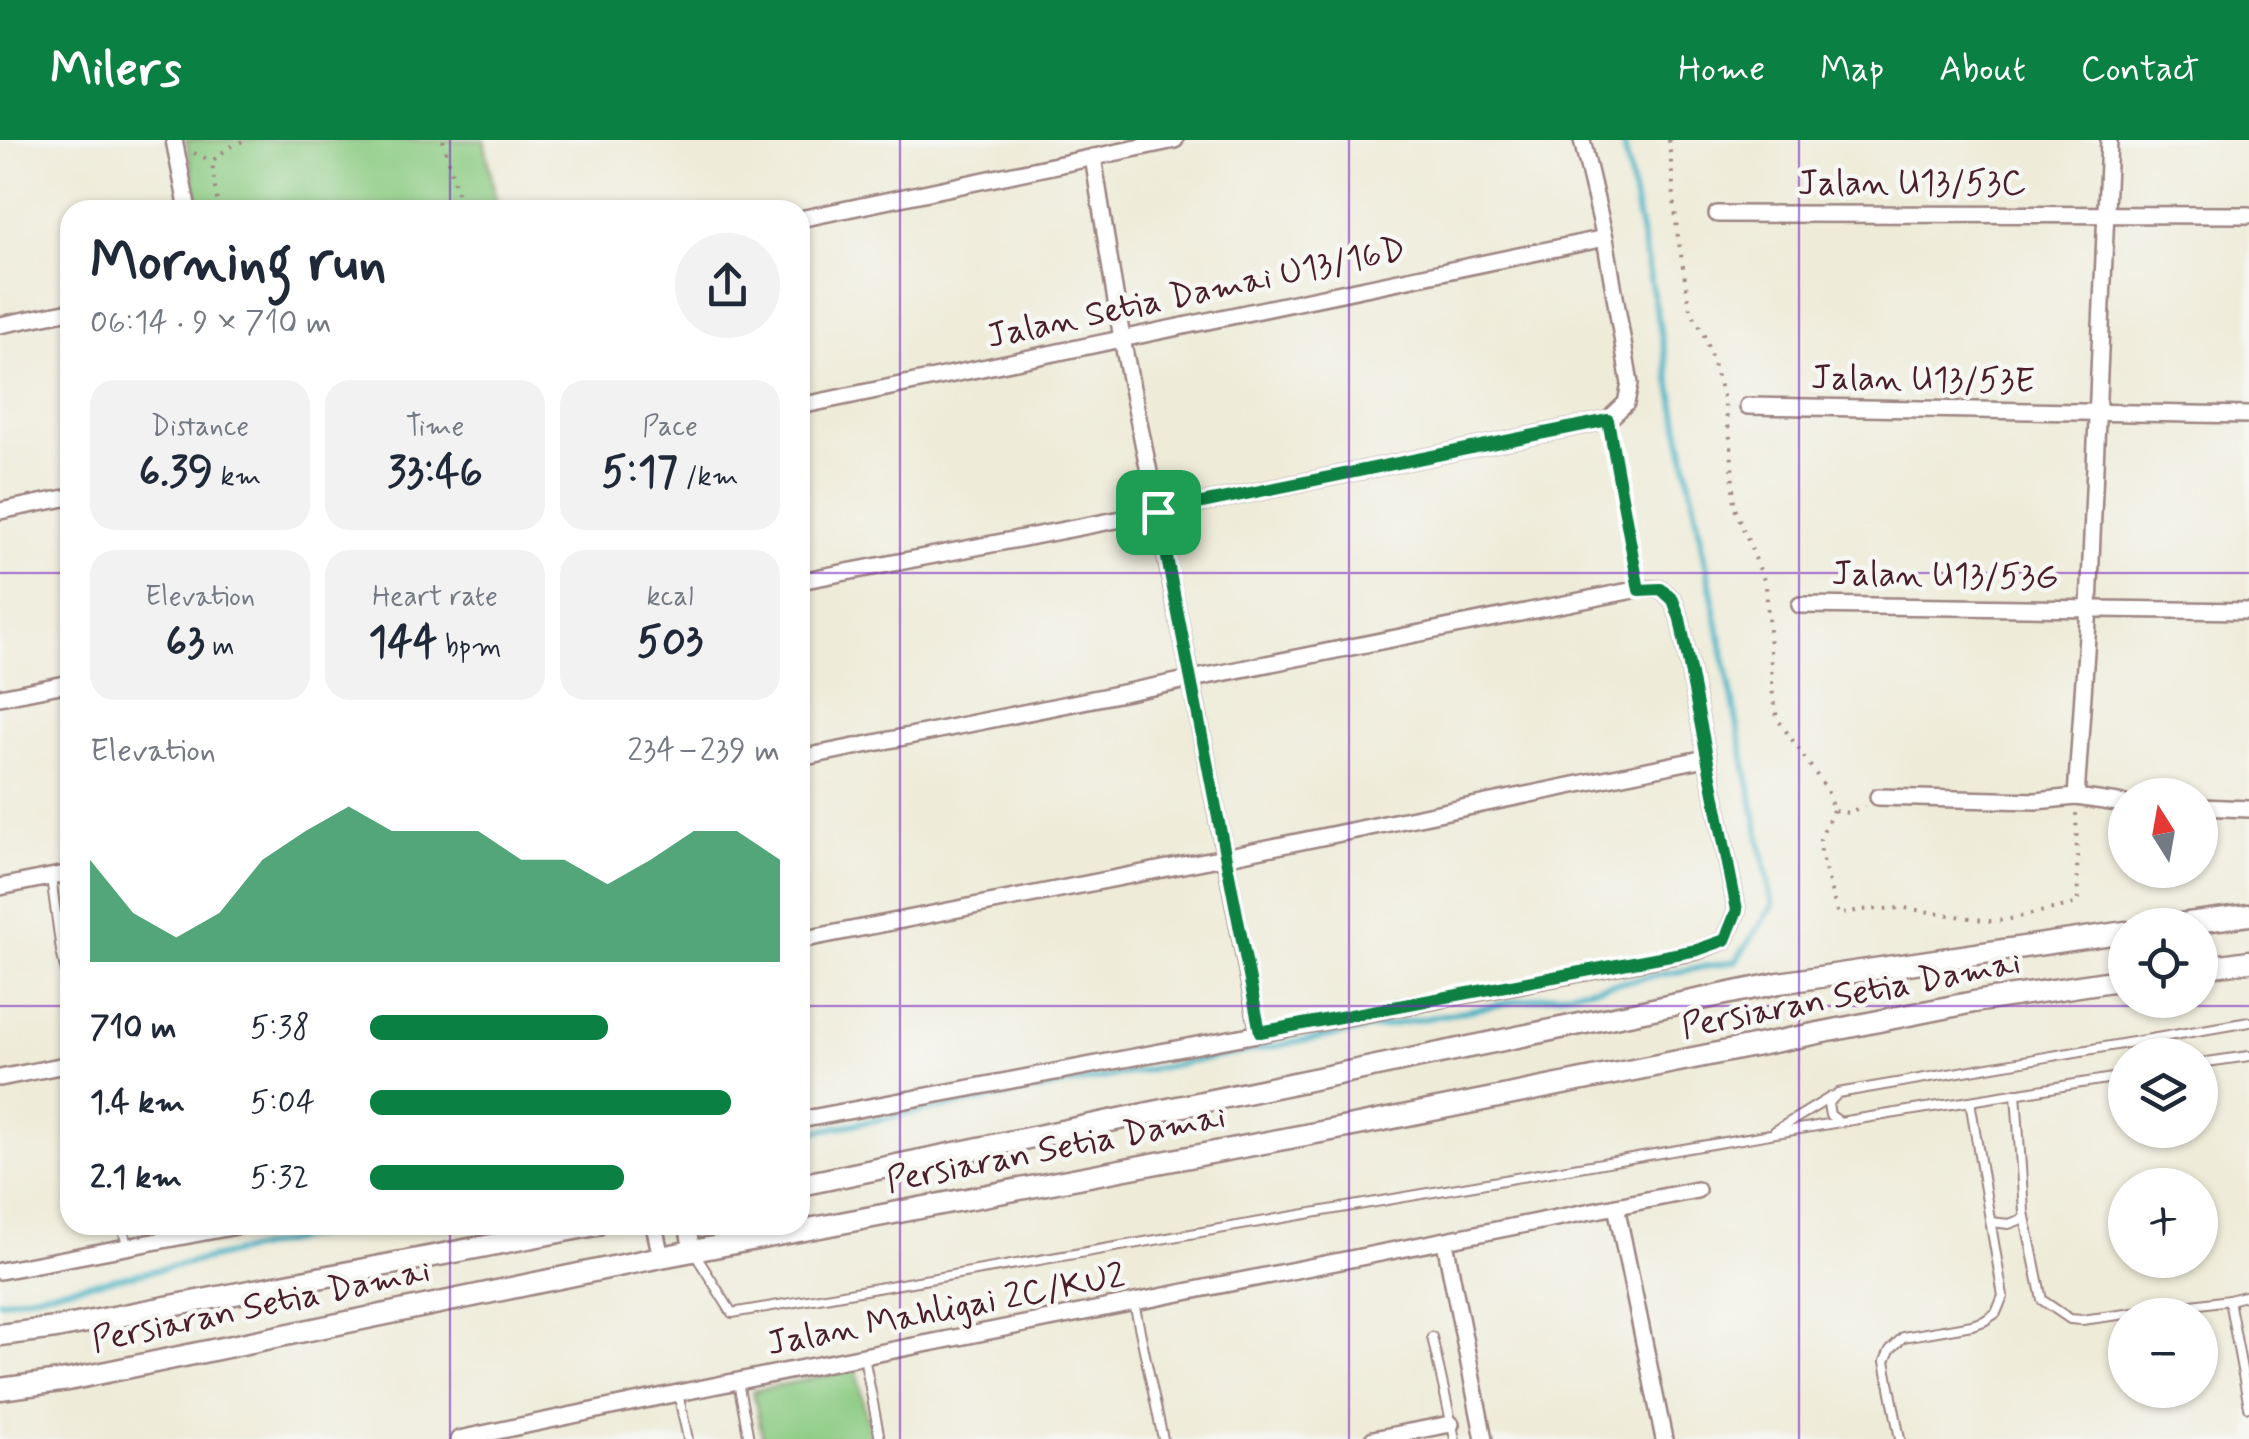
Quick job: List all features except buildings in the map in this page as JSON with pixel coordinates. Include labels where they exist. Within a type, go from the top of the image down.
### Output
[{"type":"street","points":[[174,140],[186,200]]},
{"type":"street","points":[[810,217],[1175,140]]},
{"type":"street","points":[[810,579],[1608,420],[1626,403],[1630,384],[1605,238],[1582,140]]},
{"type":"street","points":[[2076,797],[2089,608],[2109,140]]},
{"type":"street","points":[[1093,157],[1122,339],[1260,1032]]},
{"type":"street","name":"Jalan U13/53C","points":[[1717,214],[2249,215]]},
{"type":"street","name":"Jalan Setia Damai U13/16D","points":[[810,404],[1605,238]]},
{"type":"street","points":[[0,325],[60,313]]},
{"type":"street","name":"Jalan U13/53E","points":[[1748,406],[2249,415]]},
{"type":"street","points":[[0,510],[60,500]]},
{"type":"street","points":[[810,756],[1639,590],[1661,589],[1673,600],[1680,619],[1737,910],[1725,940],[1697,950],[810,1118]]},
{"type":"street","name":"Jalan U13/53G","points":[[1800,605],[2249,611]]},
{"type":"street","points":[[0,697],[60,685]]},
{"type":"street","points":[[810,938],[1706,758]]},
{"type":"street","points":[[1878,797],[2036,801],[2076,797],[2108,802]]},
{"type":"street","points":[[2218,807],[2249,808]]},
{"type":"street","points":[[0,887],[60,875]]},
{"type":"street","points":[[2218,918],[2249,914]]},
{"type":"street","name":"Persiaran Setia Damai","points":[[810,1183],[1779,983],[2108,935]]},
{"type":"street","points":[[2218,965],[2249,961]]},
{"type":"street","name":"Persiaran Setia Damai","points":[[810,1228],[1358,1125],[1974,1002],[2108,982]]},
{"type":"street","points":[[0,1078],[60,1066]]},
{"type":"street","name":"Jalan Mahligai 2C/KU2","points":[[459,1439],[1697,1190]]},
{"type":"street","points":[[1616,1206],[1664,1439]]},
{"type":"street","points":[[0,1271],[190,1235]]},
{"type":"street","name":"Persiaran Setia Damai","points":[[0,1336],[544,1235]]},
{"type":"street","points":[[656,1235],[661,1256]]},
{"type":"street","points":[[689,1235],[692,1250]]},
{"type":"street","name":"Persiaran Setia Damai","points":[[0,1389],[87,1376],[772,1235]]},
{"type":"street","points":[[1445,1242],[1484,1439]]},
{"type":"street","points":[[1374,1439],[1453,1432]]},
{"type":"lane","points":[[1608,420],[1639,590]]},
{"type":"lane","points":[[51,877],[60,943]]},
{"type":"lane","points":[[1771,1134],[1838,1092],[2249,1022]]},
{"type":"lane","points":[[2218,1061],[2249,1056]]},
{"type":"lane","points":[[732,1313],[2108,1079]]},
{"type":"lane","points":[[1838,1092],[1831,1099],[1829,1110],[1840,1122]]},
{"type":"lane","points":[[2016,1093],[2025,1218],[2042,1300],[2070,1320],[2082,1320],[2249,1294]]},
{"type":"lane","points":[[1900,1439],[1886,1361],[1890,1350],[1903,1337],[1972,1325],[1996,1313],[2003,1296],[1970,1101]]},
{"type":"lane","points":[[1991,1222],[2009,1224],[2025,1218]]},
{"type":"lane","points":[[124,1235],[127,1247]]},
{"type":"lane","points":[[692,1250],[732,1313],[728,1327]]},
{"type":"lane","points":[[2229,1300],[2249,1407]]},
{"type":"lane","points":[[1134,1303],[1163,1439]]},
{"type":"lane","points":[[1432,1337],[1453,1432]]},
{"type":"lane","points":[[864,1357],[880,1439]]},
{"type":"lane","points":[[738,1382],[749,1439]]},
{"type":"lane","points":[[678,1393],[688,1439]]},
{"type":"path","points":[[217,200],[212,162],[245,140]]},
{"type":"path","points":[[442,140],[459,200]]},
{"type":"path","points":[[1669,140],[1677,231],[1690,310],[1703,332],[1724,399],[1734,506],[1766,585],[1777,718],[1826,790],[1833,810],[1820,840],[1838,915],[1904,908],[2006,920],[2078,903],[2076,797]]},
{"type":"path","points":[[1833,810],[1849,812],[1878,797]]},
{"type":"green space","points":[[186,140],[484,140],[496,200],[198,200]]},
{"type":"green space","points":[[856,1369],[871,1439],[763,1439],[753,1391]]},
{"type":"waterway","points":[[810,1132],[1736,961],[1773,906],[1623,140]]},
{"type":"waterway","points":[[0,1301],[316,1235]]},
{"type":"route","points":[[1608,420],[1639,590],[1661,589],[1673,600],[1680,619],[1737,910],[1725,940],[1697,950],[1260,1032],[1158,512],[1608,420]]}]
